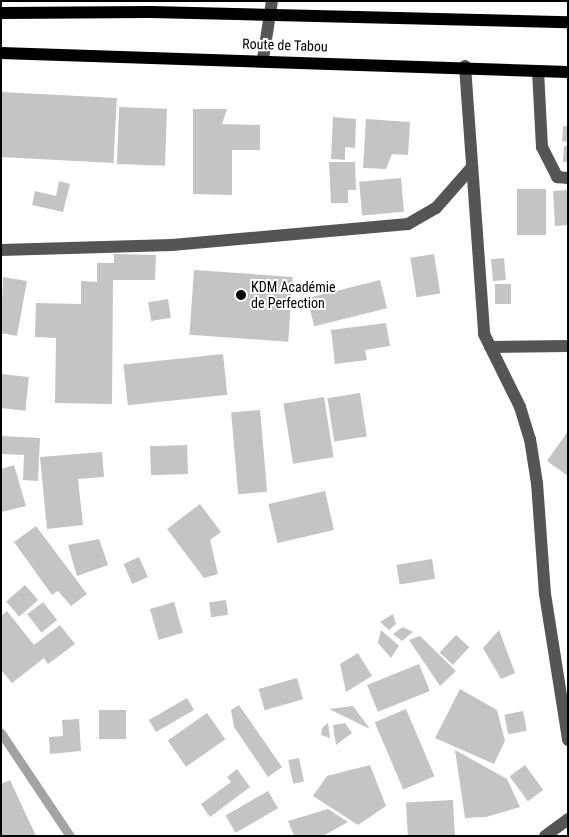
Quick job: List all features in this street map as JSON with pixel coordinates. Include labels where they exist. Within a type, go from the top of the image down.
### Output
[{"type":"main road","name":"Route de Tabou","points":[[1,13],[151,12],[270,17],[568,22]]},
{"type":"main road","name":"Route de Tabou","points":[[1,52],[464,66],[568,72]]},
{"type":"street","points":[[263,59],[272,1]]},
{"type":"street","points":[[464,66],[484,334],[520,408],[530,439],[537,483],[545,594],[568,740]]},
{"type":"street","points":[[538,71],[542,147],[557,177],[568,178]]},
{"type":"street","points":[[1,250],[172,245],[408,224],[436,208],[472,167]]},
{"type":"street","points":[[490,347],[568,346]]},
{"type":"street","points":[[545,836],[568,819]]},
{"type":"building","points":[[1,92],[117,98],[113,163],[1,157]]},
{"type":"building","points":[[119,107],[167,109],[165,166],[117,164]]},
{"type":"building","points":[[193,109],[227,109],[222,124],[260,125],[260,150],[232,150],[232,195],[193,194]]},
{"type":"building","points":[[333,117],[356,119],[355,148],[345,147],[345,160],[331,159]]},
{"type":"building","points":[[366,119],[410,122],[408,155],[392,154],[386,169],[363,168]]},
{"type":"building","points":[[563,126],[568,126],[568,142],[562,141]]},
{"type":"building","points":[[564,146],[568,146],[568,162],[563,162]]},
{"type":"building","points":[[329,162],[355,162],[356,190],[348,190],[348,203],[331,203]]},
{"type":"building","points":[[401,178],[404,212],[362,216],[359,182]]},
{"type":"building","points":[[59,181],[70,184],[63,212],[32,205],[35,191],[56,196]]},
{"type":"building","points":[[517,189],[546,189],[546,235],[517,235]]},
{"type":"building","points":[[568,190],[568,225],[555,226],[553,191]]},
{"type":"building","points":[[114,254],[156,255],[155,280],[113,280],[112,404],[55,403],[56,338],[35,337],[36,303],[81,304],[81,281],[97,282],[97,263],[114,263]]},
{"type":"building","points":[[434,254],[440,294],[417,297],[410,258]]},
{"type":"building","points":[[504,258],[506,280],[493,281],[491,259]]},
{"type":"building","points":[[194,270],[293,277],[288,342],[189,335]]},
{"type":"building","points":[[3,277],[27,281],[17,336],[1,333]]},
{"type":"building","points":[[380,280],[387,308],[314,326],[307,298]]},
{"type":"building","points":[[495,284],[511,284],[511,304],[495,304]]},
{"type":"building","points":[[168,299],[171,318],[151,321],[148,302]]},
{"type":"building","points":[[386,323],[390,346],[365,350],[367,360],[335,364],[331,330]]},
{"type":"building","points":[[223,354],[227,395],[128,405],[124,364]]},
{"type":"building","points":[[1,374],[29,377],[25,411],[1,408]]},
{"type":"building","points":[[360,393],[367,436],[334,442],[327,398]]},
{"type":"building","points":[[324,397],[334,457],[293,464],[284,403]]},
{"type":"building","points":[[260,410],[267,492],[238,494],[231,413]]},
{"type":"building","points":[[568,431],[568,476],[547,461]]},
{"type":"building","points":[[1,436],[40,438],[38,481],[23,480],[24,455],[1,454]]},
{"type":"building","points":[[187,445],[188,474],[151,475],[150,446]]},
{"type":"building","points":[[102,452],[104,477],[78,479],[83,525],[47,529],[40,457]]},
{"type":"building","points":[[14,465],[26,506],[1,512],[1,469]]},
{"type":"building","points":[[325,491],[334,530],[277,543],[268,504]]},
{"type":"building","points":[[200,504],[221,532],[210,540],[218,574],[204,578],[167,529]]},
{"type":"building","points":[[36,526],[87,594],[71,606],[58,591],[52,595],[14,542]]},
{"type":"building","points":[[99,539],[108,565],[77,576],[68,545]]},
{"type":"building","points":[[139,557],[148,577],[132,584],[123,564]]},
{"type":"building","points":[[432,559],[435,579],[400,584],[396,565]]},
{"type":"building","points":[[25,585],[38,600],[19,616],[6,601]]},
{"type":"building","points":[[226,600],[228,615],[211,617],[209,602]]},
{"type":"building","points":[[43,602],[57,620],[41,632],[27,614]]},
{"type":"building","points":[[174,602],[183,633],[159,640],[150,609]]},
{"type":"building","points":[[7,611],[34,645],[60,625],[75,644],[48,664],[44,658],[12,683],[1,670],[1,616]]},
{"type":"building","points":[[393,614],[396,624],[389,630],[380,622]]},
{"type":"building","points":[[403,627],[413,632],[402,641],[393,634]]},
{"type":"building","points":[[381,630],[399,646],[391,658],[378,643]]},
{"type":"building","points":[[499,630],[515,673],[501,679],[483,648]]},
{"type":"building","points":[[456,635],[469,647],[453,665],[440,653]]},
{"type":"building","points":[[420,636],[456,671],[440,686],[409,640]]},
{"type":"building","points":[[358,653],[372,676],[346,692],[340,664]]},
{"type":"building","points":[[419,664],[430,691],[378,712],[367,685]]},
{"type":"building","points":[[297,678],[303,699],[265,710],[259,689]]},
{"type":"building","points":[[460,689],[497,710],[505,741],[494,764],[435,738]]},
{"type":"building","points":[[187,698],[194,710],[156,732],[149,720]]},
{"type":"building","points":[[239,705],[282,767],[268,777],[234,727],[231,710]]},
{"type":"building","points":[[353,706],[370,729],[329,709]]},
{"type":"building","points":[[406,709],[435,776],[403,789],[375,722]]},
{"type":"building","points":[[99,710],[126,710],[126,739],[99,739]]},
{"type":"building","points":[[523,711],[527,731],[508,734],[504,715]]},
{"type":"building","points":[[207,713],[225,739],[186,767],[168,741]]},
{"type":"building","points":[[79,719],[81,751],[50,754],[49,737],[63,736],[62,720]]},
{"type":"building","points":[[328,723],[330,738],[321,735],[322,728]]},
{"type":"building","points":[[345,723],[352,733],[336,745],[333,725]]},
{"type":"building","points":[[455,750],[507,779],[520,807],[486,817],[465,818]]},
{"type":"building","points":[[299,758],[304,781],[293,784],[288,760]]},
{"type":"building","points":[[370,765],[386,806],[358,825],[313,796],[327,776]]},
{"type":"building","points":[[525,765],[543,790],[528,801],[510,776]]},
{"type":"building","points":[[237,769],[250,787],[210,817],[201,804],[231,782],[227,777]]},
{"type":"building","points":[[10,780],[36,836],[1,836],[1,784]]},
{"type":"building","points":[[268,791],[278,808],[236,833],[226,816]]},
{"type":"building","points":[[453,800],[455,835],[408,836],[406,802]]},
{"type":"building","points":[[328,809],[348,822],[323,836],[294,836],[288,821]]},
{"type":"waterway","points":[[1,733],[70,836]]},
{"type":"place","name":"KDM Académie de Perfection","points":[[241,295]]}]
